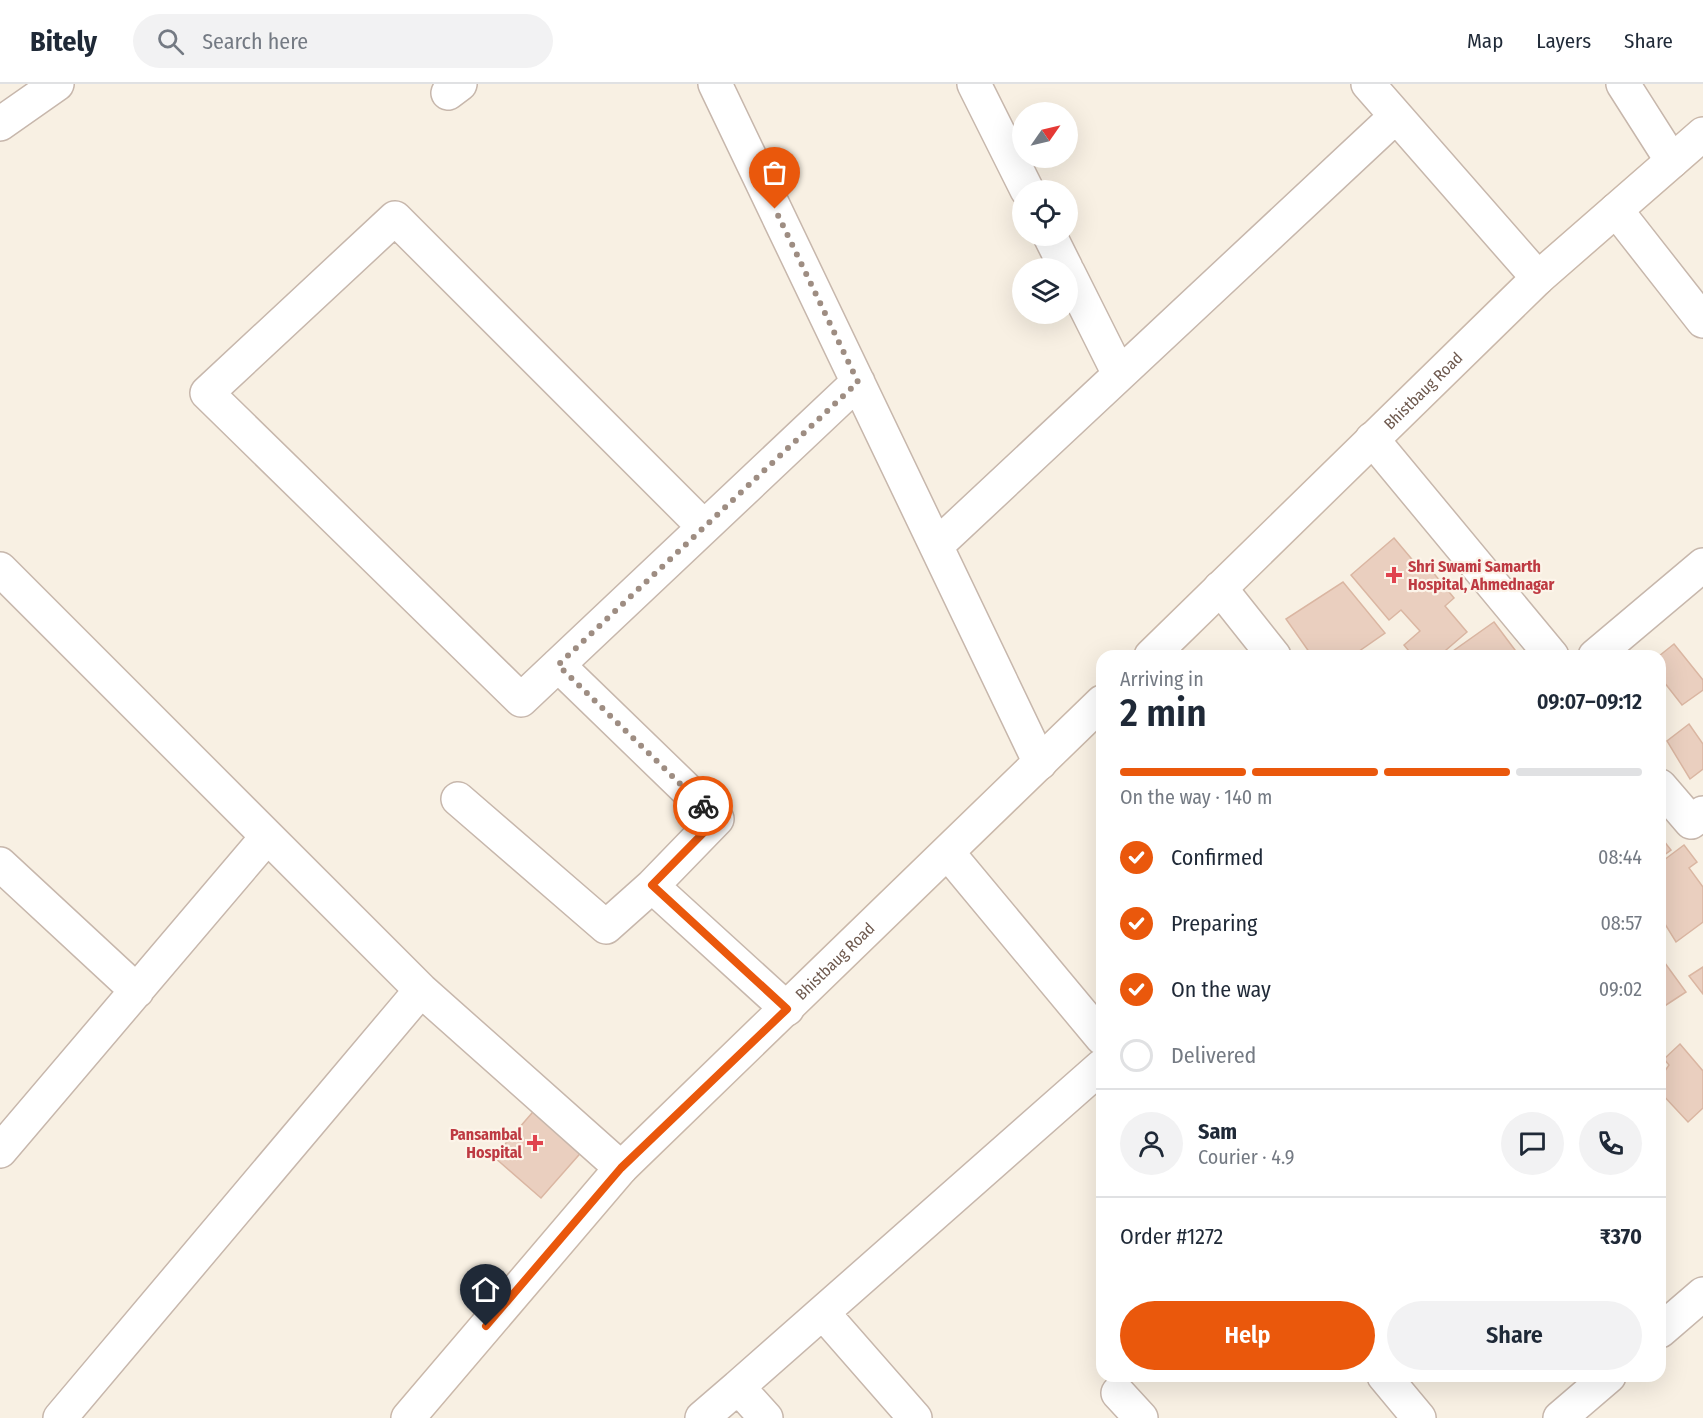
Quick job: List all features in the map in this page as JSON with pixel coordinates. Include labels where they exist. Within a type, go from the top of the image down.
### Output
[{"type":"street","points":[[0,124],[57,84]]},
{"type":"street","points":[[974,84],[1022,180]]},
{"type":"street","points":[[1368,84],[1538,278]]},
{"type":"street","points":[[1623,84],[1672,161]]},
{"type":"street","points":[[728,90],[858,382],[1040,763]]},
{"type":"street","points":[[936,546],[1395,117]]},
{"type":"street","name":"Bhistbaug Road","points":[[1157,650],[1538,278],[1703,134]]},
{"type":"street","points":[[1616,210],[1703,321]]},
{"type":"street","points":[[704,527],[395,218],[207,393],[521,700],[858,382]]},
{"type":"street","points":[[1078,292],[1119,374]]},
{"type":"street","points":[[1372,440],[1547,650]]},
{"type":"street","points":[[1602,650],[1703,566]]},
{"type":"street","points":[[0,569],[421,990],[621,1168]]},
{"type":"street","points":[[1220,588],[1269,650]]},
{"type":"street","points":[[458,799],[606,927],[652,885],[717,819],[558,665]]},
{"type":"street","name":"Bhistbaug Road","points":[[408,1418],[621,1168],[1096,708]]},
{"type":"street","points":[[1666,792],[1699,824]]},
{"type":"street","points":[[0,1151],[267,837]]},
{"type":"street","points":[[948,853],[1096,1031]]},
{"type":"street","points":[[0,864],[137,991]]},
{"type":"street","points":[[652,885],[787,1009]]},
{"type":"street","points":[[60,1418],[421,990]]},
{"type":"street","points":[[702,1418],[1096,1071]]},
{"type":"street","points":[[1666,1326],[1703,1294]]},
{"type":"street","points":[[823,1313],[915,1418]]},
{"type":"street","points":[[1389,1382],[1419,1418]]},
{"type":"street","points":[[1560,1418],[1602,1382]]},
{"type":"street","points":[[738,1387],[766,1418]]},
{"type":"street","points":[[1118,1393],[1141,1418]]},
{"type":"building","points":[[1394,538],[1421,570],[1427,565],[1454,598],[1445,606],[1467,632],[1446,650],[1408,650],[1404,645],[1420,631],[1401,610],[1389,620],[1351,575]]},
{"type":"building","points":[[1343,582],[1385,633],[1361,650],[1308,650],[1286,619]]},
{"type":"building","points":[[1494,622],[1515,650],[1454,650]]},
{"type":"building","points":[[1674,644],[1703,680],[1703,690],[1682,705],[1666,685],[1666,650]]},
{"type":"building","points":[[1689,724],[1703,744],[1703,769],[1690,779],[1667,741]]},
{"type":"building","points":[[1666,844],[1671,850],[1666,854]]},
{"type":"building","points":[[1684,845],[1697,862],[1689,868],[1703,887],[1703,922],[1676,942],[1666,926],[1666,858]]},
{"type":"building","points":[[1666,964],[1686,992],[1666,1005]]},
{"type":"building","points":[[1703,967],[1703,994],[1689,976]]},
{"type":"building","points":[[1680,1044],[1703,1071],[1703,1108],[1688,1122],[1666,1098],[1666,1069],[1669,1065],[1666,1057]]},
{"type":"building","points":[[538,1106],[585,1148],[541,1198],[494,1157]]},
{"type":"way so far","points":[[703,806],[558,665],[858,382],[775,209]]},
{"type":"place","name":"Shri Swami Samarth Hospital, Ahmednagar","points":[[1394,575]]},
{"type":"place","name":"Pansambal Hospital","points":[[535,1143]]},
{"type":"route","points":[[486,1326],[621,1168],[787,1009],[652,885],[717,819],[703,806]]}]
